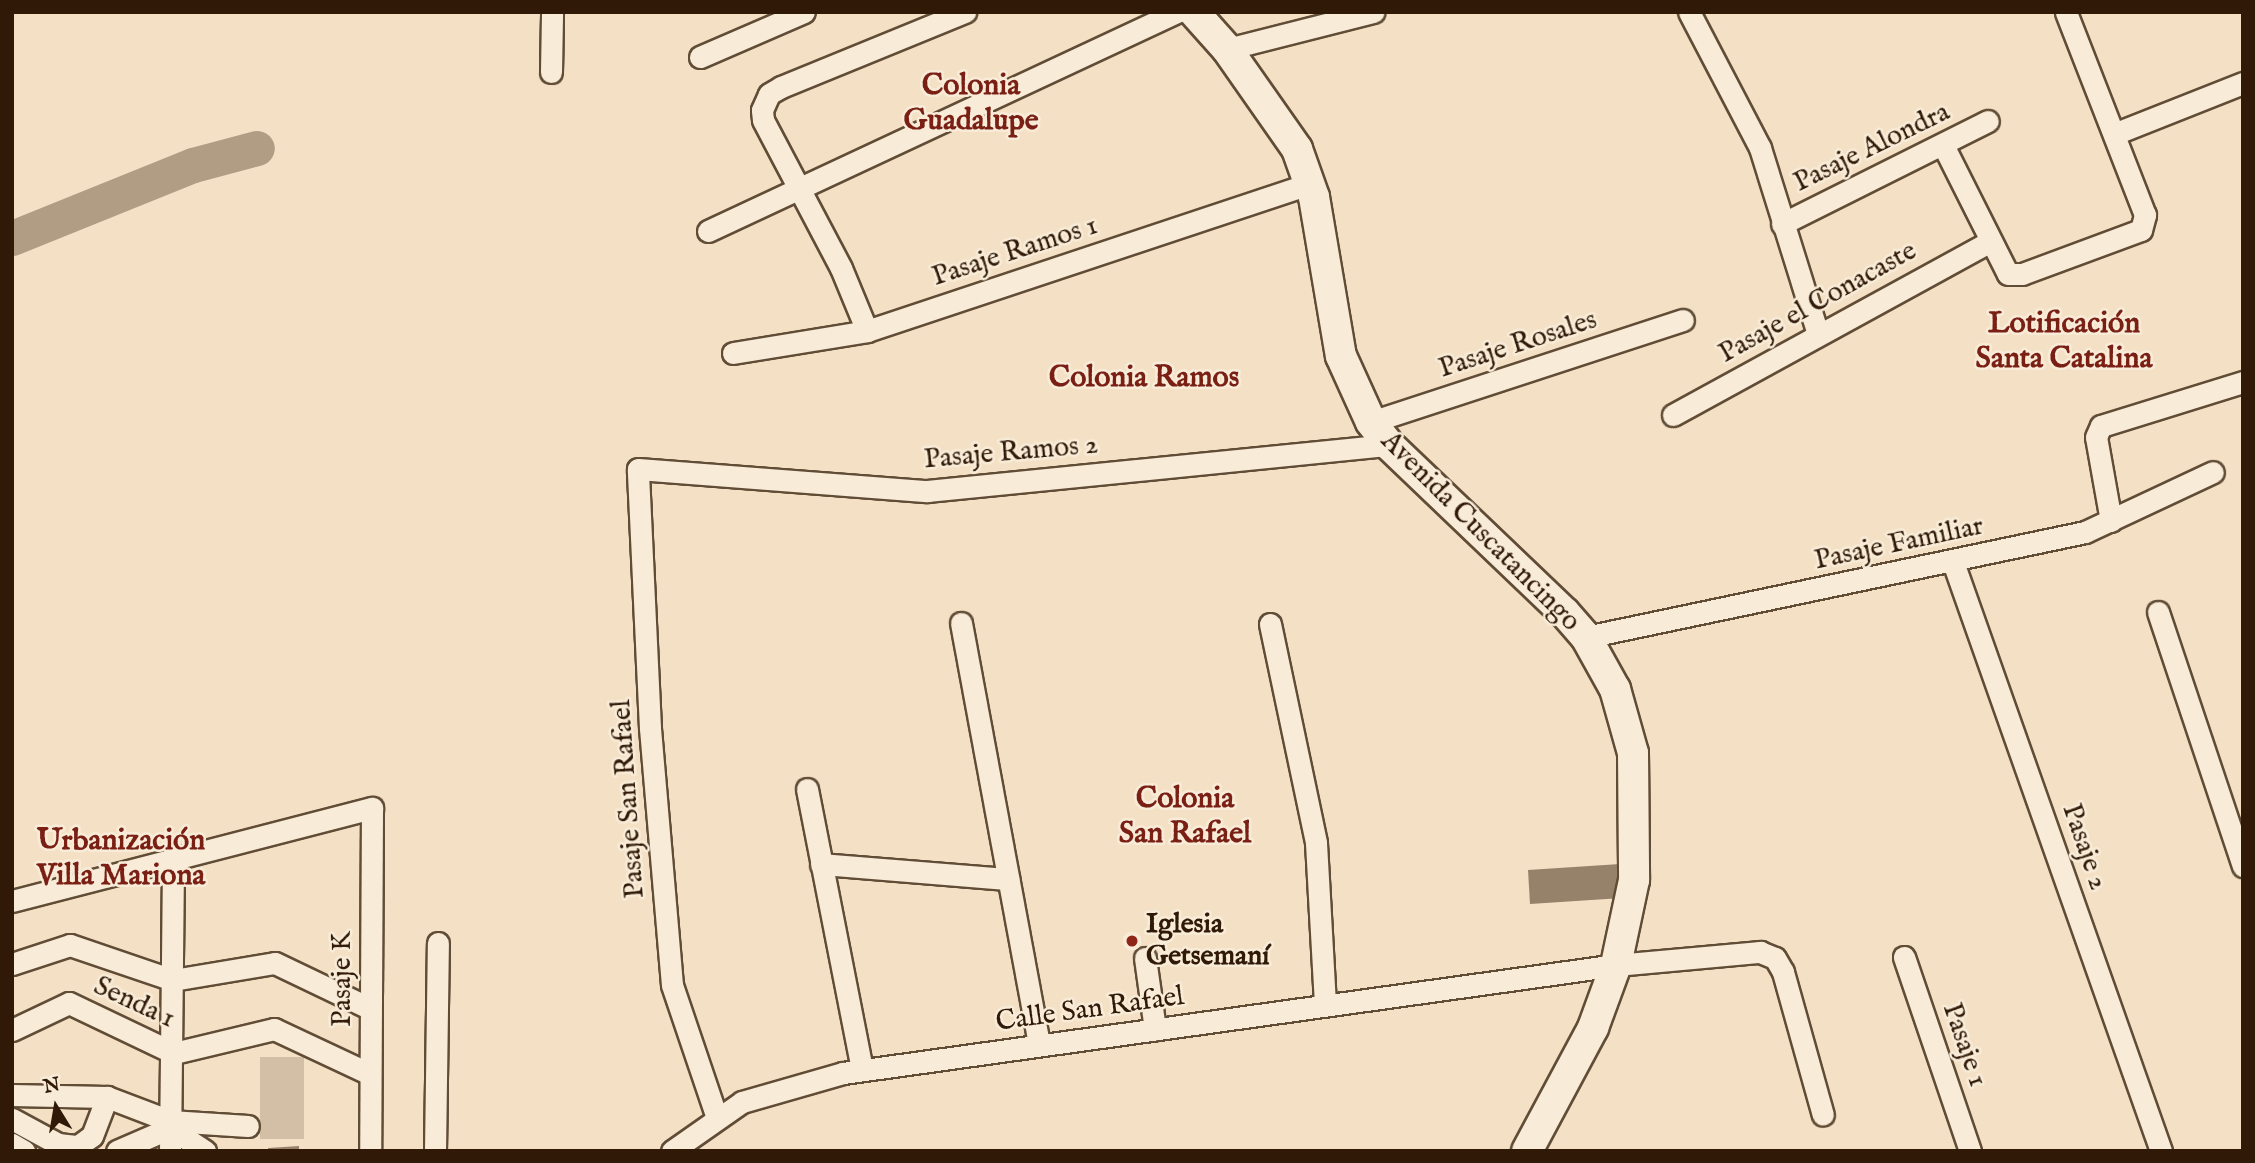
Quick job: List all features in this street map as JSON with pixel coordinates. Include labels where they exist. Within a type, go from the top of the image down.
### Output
[{"type":"street","points":[[551,72],[552,12]]},
{"type":"street","points":[[700,57],[804,12]]},
{"type":"street","points":[[867,331],[763,120],[765,102],[781,87],[965,12]]},
{"type":"street","points":[[708,231],[1177,12]]},
{"type":"street","name":"Avenida Cuscatancingo","points":[[1194,12],[1227,48],[1297,149],[1310,184],[1341,356],[1380,434],[1586,636],[1615,689],[1633,753],[1634,880],[1616,965],[1593,1028],[1527,1151]]},
{"type":"street","points":[[1227,48],[1373,12]]},
{"type":"street","points":[[1689,12],[1760,148],[1818,334]]},
{"type":"street","points":[[1943,145],[2008,274],[2022,274],[2137,233],[2144,225],[2145,215],[2066,12]]},
{"type":"street","points":[[2114,134],[2243,83]]},
{"type":"street","name":"Pasaje Alondra","points":[[1782,224],[1987,121]]},
{"type":"street","name":"Pasaje Ramos 1","points":[[733,354],[867,331],[1310,184]]},
{"type":"street","name":"Pasaje el Conacaste","points":[[1673,415],[1991,241]]},
{"type":"street","name":"Pasaje Rosales","points":[[1380,434],[1683,320]]},
{"type":"street","points":[[2111,521],[2096,437],[2110,420],[2193,401],[2243,382]]},
{"type":"street","name":"Pasaje Ramos 2","points":[[638,469],[927,491],[1380,434]]},
{"type":"street","name":"Pasaje San Rafael","points":[[638,469],[650,728],[672,985],[717,1118]]},
{"type":"street","name":"Pasaje Familiar","points":[[1586,636],[1954,562],[2085,532],[2213,472]]},
{"type":"street","name":"Pasaje 2","points":[[1954,562],[2161,1151]]},
{"type":"street","points":[[2158,612],[2243,866]]},
{"type":"street","points":[[961,623],[1039,1045]]},
{"type":"street","points":[[1270,624],[1316,843],[1325,1005]]},
{"type":"street","points":[[807,789],[862,1069]]},
{"type":"street","name":"Pasaje K","points":[[173,856],[278,836],[372,808],[370,1151]]},
{"type":"street","points":[[12,901],[173,856],[174,1053],[170,1151]]},
{"type":"street","points":[[821,864],[1008,879]]},
{"type":"street","points":[[435,1151],[438,943]]},
{"type":"street","points":[[12,964],[71,945],[173,980],[275,963],[371,1009]]},
{"type":"street","points":[[1616,965],[1760,952],[1775,958],[1823,1115]]},
{"type":"street","name":"Pasaje 1","points":[[1904,957],[1970,1151]]},
{"type":"street","points":[[1145,958],[1155,1029]]},
{"type":"street","name":"Calle San Rafael","points":[[672,1151],[742,1102],[862,1069],[1616,965]]},
{"type":"street","name":"Senda 1","points":[[12,1030],[69,1003],[174,1053]]},
{"type":"street","points":[[174,1053],[274,1029],[370,1074]]},
{"type":"street","points":[[12,1095],[107,1097],[170,1124],[205,1151]]},
{"type":"street","points":[[12,1119],[69,1147],[92,1136],[107,1097]]},
{"type":"street","points":[[117,1151],[170,1124],[248,1126]]},
{"type":"street","points":[[12,1144],[24,1151]]},
{"type":"shaded area","points":[[260,1057],[304,1057],[304,1139],[260,1139]]},
{"type":"building","points":[[1620,864],[1622,898],[1530,904],[1528,870]]},
{"type":"building","points":[[299,1146],[299,1151],[268,1151],[268,1148]]},
{"type":"waterway","points":[[12,238],[193,165],[257,148]]},
{"type":"place","name":"Iglesia Getsemaní","points":[[1132,941]]},
{"type":"district","name":"Colonia Guadalupe","points":[[971,103]]},
{"type":"district","name":"Lotificación Santa Catalina","points":[[2064,341]]},
{"type":"district","name":"Colonia Ramos","points":[[1144,378]]},
{"type":"district","name":"Colonia San Rafael","points":[[1185,816]]},
{"type":"district","name":"Urbanización Villa Mariona","points":[[121,858]]}]
